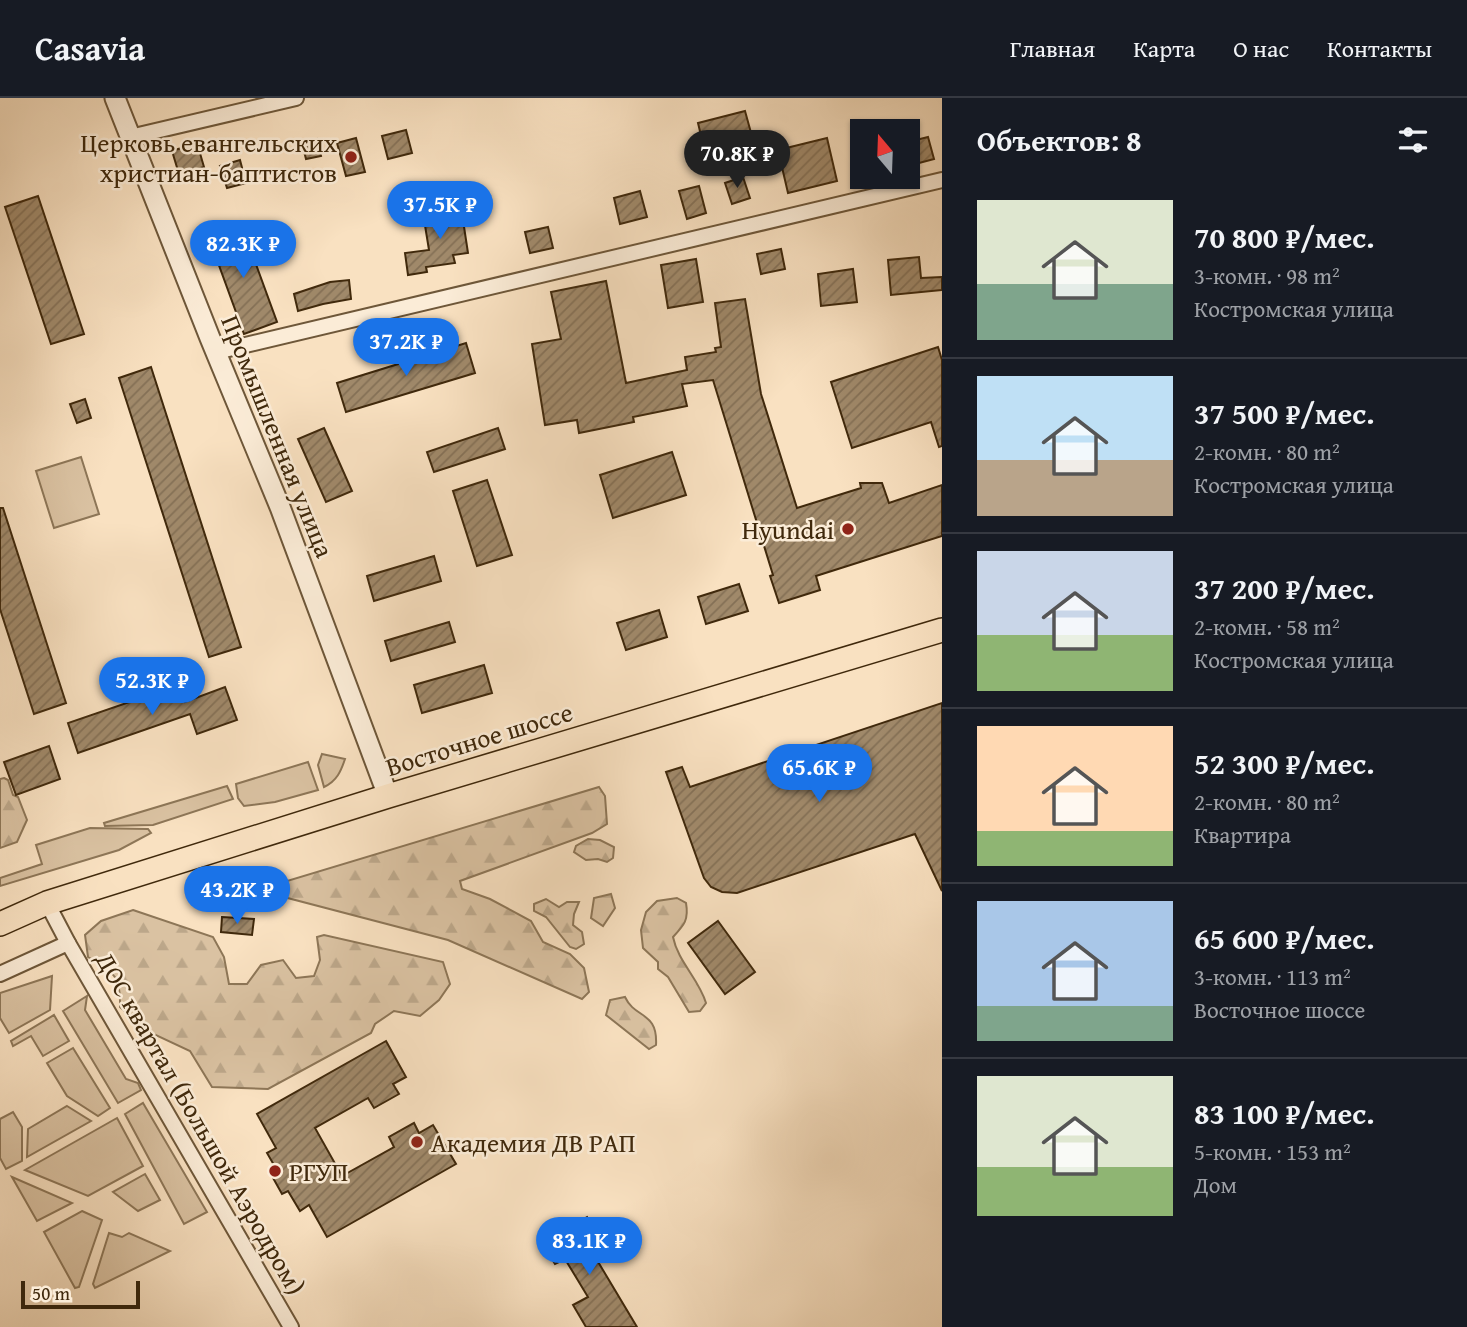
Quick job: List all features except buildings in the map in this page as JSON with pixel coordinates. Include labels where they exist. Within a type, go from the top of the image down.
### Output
[{"type":"main road","name":"Восточное шоссе","points":[[40,906],[388,796],[942,630]]},
{"type":"main road","points":[[0,912],[40,906]]},
{"type":"main road","points":[[0,924],[40,906]]},
{"type":"street","name":"Промышленная улица","points":[[116,98],[216,352],[281,507],[388,796]]},
{"type":"street","points":[[130,137],[296,98]]},
{"type":"street","points":[[216,352],[942,180]]},
{"type":"street","name":"ДОС квартал (Большой Аэродром)","points":[[40,906],[68,943],[291,1327]]},
{"type":"street","points":[[0,974],[68,943]]},
{"type":"green space","points":[[81,457],[99,514],[54,528],[36,471]]},
{"type":"green space","points":[[322,754],[345,759],[338,775],[324,787],[318,765]]},
{"type":"green space","points":[[308,762],[318,790],[275,802],[244,806],[238,798],[236,784]]},
{"type":"green space","points":[[0,779],[8,780],[13,795],[18,797],[27,820],[17,842],[0,848]]},
{"type":"green space","points":[[227,786],[233,799],[153,825],[105,826],[104,823]]},
{"type":"green space","points":[[599,787],[605,796],[607,824],[592,833],[460,881],[462,889],[490,899],[531,921],[543,942],[570,954],[584,968],[589,992],[582,999],[448,940],[280,896],[274,892],[277,884]]},
{"type":"green space","points":[[90,828],[148,829],[151,833],[119,850],[0,886],[0,878],[42,864],[36,845]]},
{"type":"green space","points":[[588,839],[600,840],[614,847],[613,858],[607,862],[598,859],[586,860],[574,852],[576,846]]},
{"type":"green space","points":[[611,894],[615,908],[603,926],[591,918],[594,898]]},
{"type":"green space","points":[[677,898],[686,903],[687,914],[683,925],[673,937],[679,954],[703,994],[706,1003],[700,1011],[689,1012],[668,977],[658,969],[658,962],[643,948],[641,930],[646,912],[657,901]]},
{"type":"green space","points":[[546,899],[559,907],[567,902],[579,902],[573,925],[582,932],[584,944],[576,949],[570,947],[546,917],[534,911],[534,904]]},
{"type":"green space","points":[[133,910],[213,937],[224,957],[229,984],[247,984],[261,965],[283,960],[296,978],[314,976],[320,960],[317,937],[324,935],[443,962],[450,984],[439,1000],[420,1016],[394,1011],[375,1024],[371,1033],[268,1089],[212,1087],[190,1051],[147,1031],[120,1007],[119,988],[114,976],[88,957],[85,935],[101,921]]},
{"type":"green space","points":[[52,976],[50,1010],[9,1033],[0,1018],[0,993]]},
{"type":"green space","points":[[87,996],[85,1010],[126,1079],[138,1083],[141,1090],[118,1103],[63,1011]]},
{"type":"green space","points":[[625,997],[653,1026],[656,1045],[649,1049],[606,1015],[610,1000]]},
{"type":"green space","points":[[54,1015],[69,1041],[43,1056],[31,1036],[13,1046],[11,1041]]},
{"type":"green space","points":[[73,1048],[110,1108],[98,1116],[67,1096],[47,1063]]},
{"type":"green space","points":[[143,1103],[207,1212],[184,1224],[125,1114]]},
{"type":"green space","points":[[67,1106],[91,1121],[27,1157],[28,1129]]},
{"type":"green space","points":[[13,1112],[22,1127],[22,1161],[6,1169],[0,1158],[0,1119]]},
{"type":"green space","points":[[117,1118],[143,1166],[88,1196],[25,1170]]},
{"type":"green space","points":[[145,1174],[160,1200],[138,1211],[113,1192]]},
{"type":"green space","points":[[12,1177],[72,1203],[37,1221]]},
{"type":"green space","points":[[82,1211],[102,1220],[79,1287],[75,1288],[44,1232]]},
{"type":"green space","points":[[109,1233],[122,1237],[129,1233],[170,1251],[95,1288],[93,1284]]},
{"type":"place","name":"Церковь евангельских христиан-баптистов","points":[[351,157]]},
{"type":"place","name":"Hyundai","points":[[848,529]]},
{"type":"place","name":"Академия ДВ РАП","points":[[417,1142]]},
{"type":"place","name":"РГУП","points":[[275,1171]]}]
